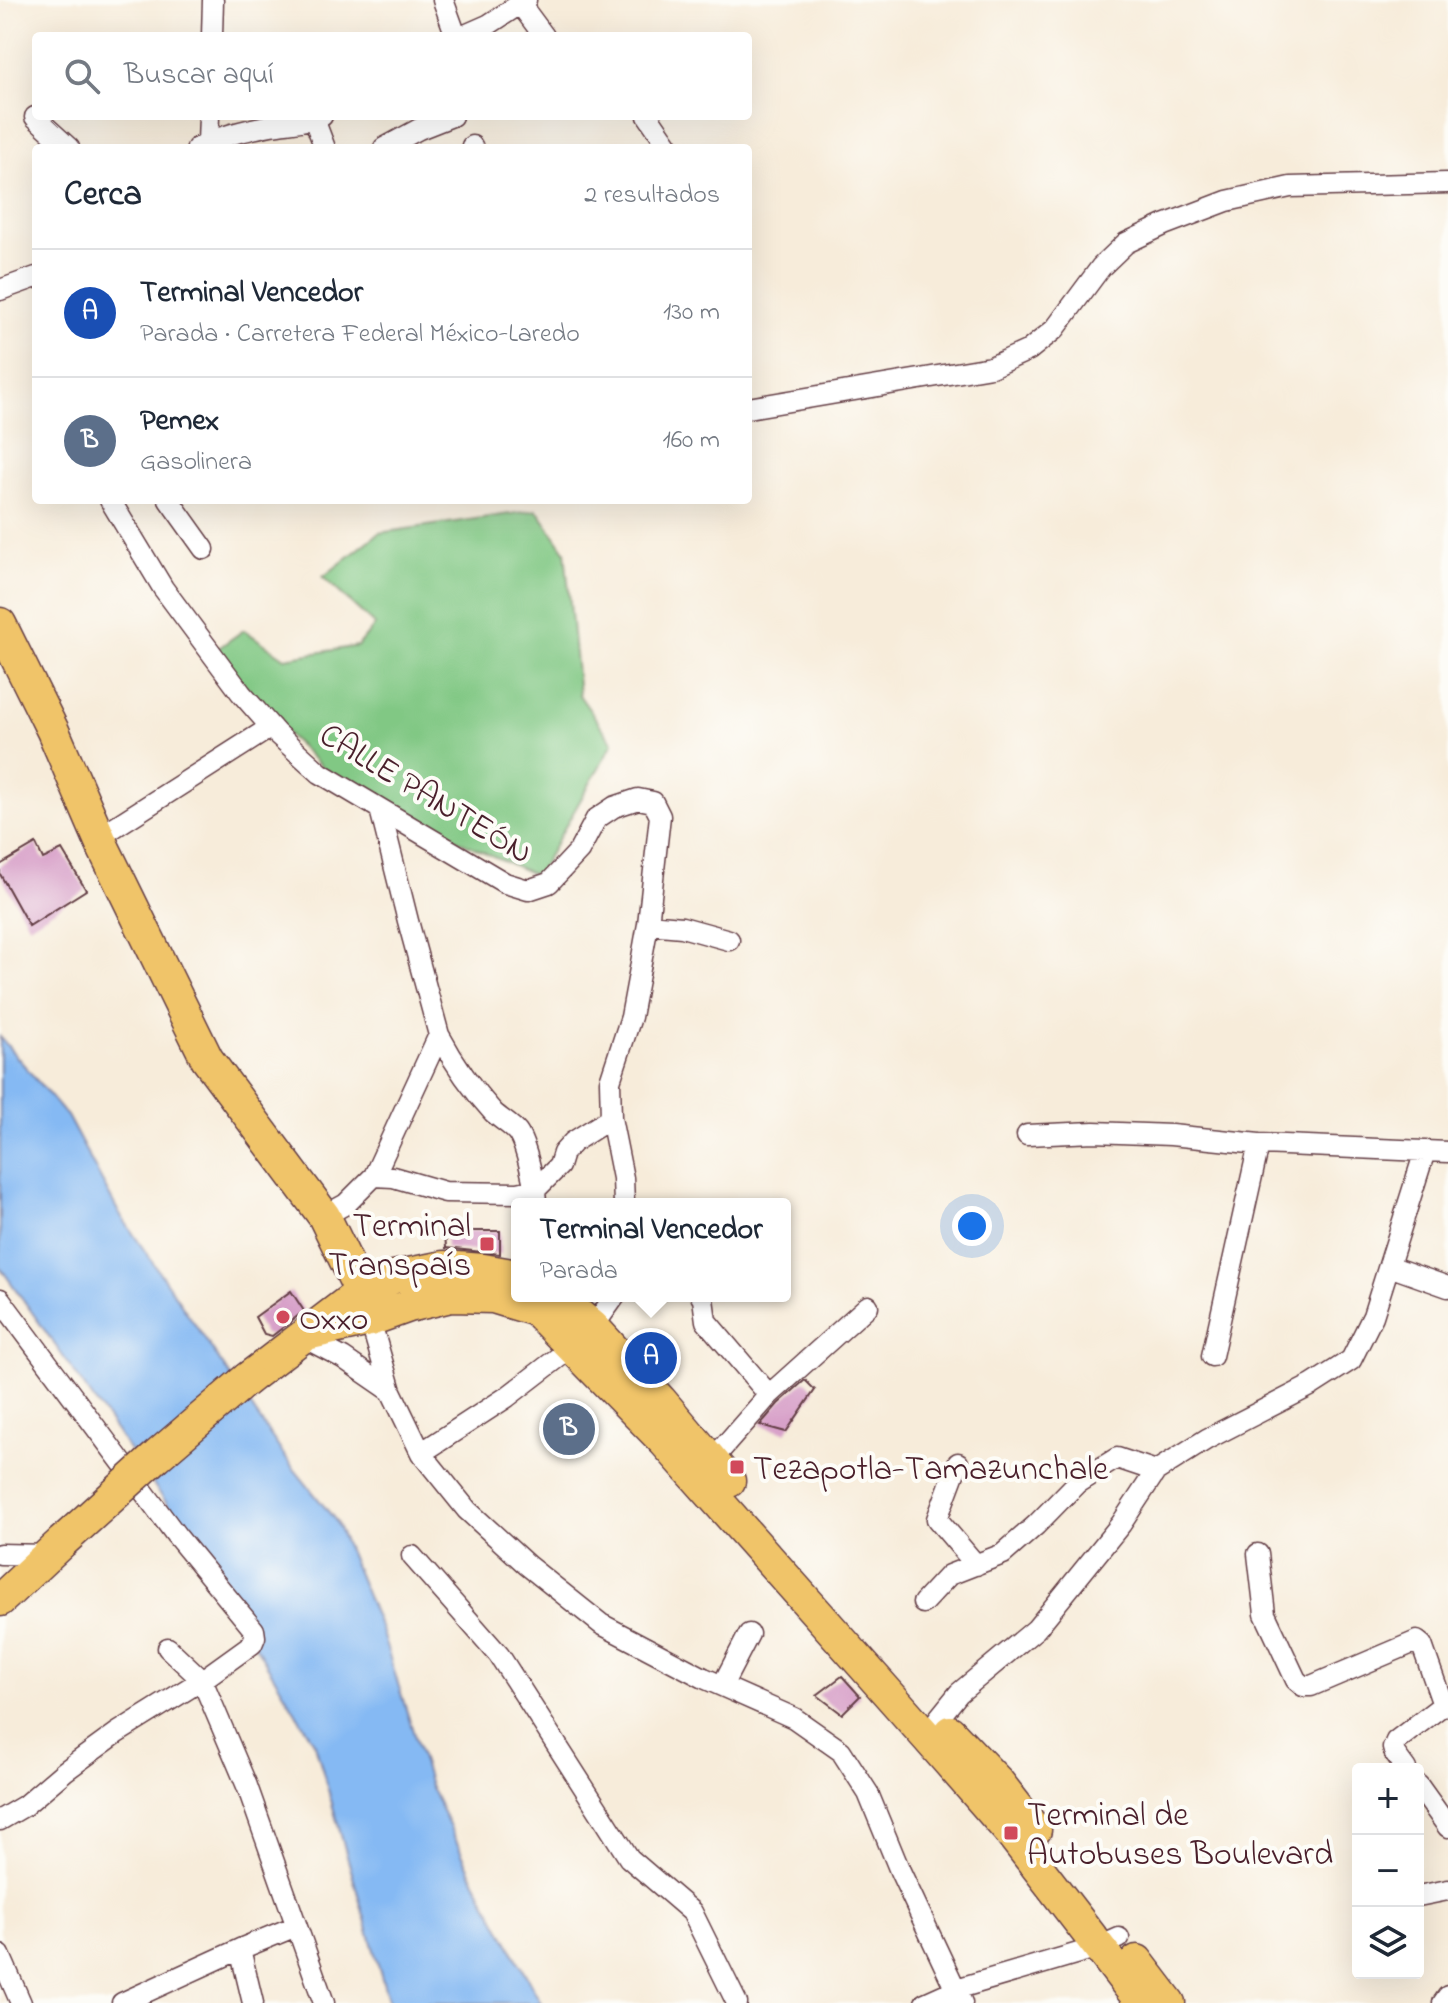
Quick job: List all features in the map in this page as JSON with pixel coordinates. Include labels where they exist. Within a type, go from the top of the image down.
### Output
[{"type":"main road","points":[[0,624],[207,1059],[324,1216],[365,1306]]},
{"type":"main road","points":[[0,1600],[157,1456],[247,1379],[305,1335],[365,1306],[394,1277],[444,1267],[511,1275]]},
{"type":"main road","points":[[365,1306],[409,1306],[451,1296],[493,1297],[536,1310],[582,1337],[660,1400],[712,1460],[1011,1833],[1109,1943],[1169,2003]]},
{"type":"main road","points":[[560,1302],[582,1337],[664,1441],[865,1653],[938,1719],[997,1781],[1109,1943],[1142,2003]]},
{"type":"street","points":[[212,32],[213,0]]},
{"type":"street","points":[[443,0],[455,32]]},
{"type":"street","points":[[472,32],[524,2],[542,32]]},
{"type":"street","points":[[38,120],[65,144]]},
{"type":"street","points":[[202,144],[208,120]]},
{"type":"street","points":[[206,144],[272,125],[311,120]]},
{"type":"street","points":[[319,120],[324,144]]},
{"type":"street","points":[[391,144],[442,120]]},
{"type":"street","points":[[651,120],[667,144]]},
{"type":"street","points":[[752,407],[991,367],[1029,350],[1055,329],[1101,267],[1126,243],[1227,201],[1290,187],[1448,183]]},
{"type":"street","points":[[0,290],[32,278]]},
{"type":"street","name":"CALLE PANTEÓN","points":[[115,504],[163,588],[232,681],[271,727],[320,773],[505,883],[528,890],[549,883],[579,851],[596,819],[614,807],[638,799],[653,802],[660,816],[648,924]]},
{"type":"street","points":[[172,504],[204,549]]},
{"type":"street","points":[[99,837],[271,727]]},
{"type":"street","points":[[380,809],[439,1035],[467,1081],[495,1114],[517,1132],[526,1152],[536,1197]]},
{"type":"street","points":[[624,1198],[611,1118],[610,1081],[631,1017],[648,924],[682,927],[729,940]]},
{"type":"street","points":[[324,1216],[346,1204],[374,1176],[439,1035]]},
{"type":"street","points":[[536,1197],[573,1142],[611,1118]]},
{"type":"street","points":[[1027,1135],[1094,1132],[1171,1135],[1259,1144],[1448,1152]]},
{"type":"street","points":[[1212,1356],[1259,1144]]},
{"type":"street","points":[[938,1719],[959,1693],[1036,1629],[1121,1524],[1156,1471],[1207,1439],[1312,1385],[1351,1360],[1373,1316],[1425,1151]]},
{"type":"street","points":[[374,1176],[393,1177],[445,1192],[518,1193],[536,1197]]},
{"type":"street","points":[[1389,1266],[1448,1287]]},
{"type":"street","points":[[0,1299],[176,1535],[254,1630],[255,1637],[252,1644],[202,1680],[117,1733],[24,1806],[0,1820]]},
{"type":"street","points":[[421,1453],[507,1397],[582,1337],[610,1302]]},
{"type":"street","points":[[703,1302],[706,1321],[769,1395]]},
{"type":"street","points":[[365,1306],[391,1391],[421,1453],[467,1510],[527,1565],[601,1624],[722,1686],[794,1718],[841,1751],[868,1793],[900,1871],[959,1996]]},
{"type":"street","points":[[712,1460],[769,1395],[868,1306]]},
{"type":"street","points":[[305,1335],[391,1391]]},
{"type":"street","points":[[923,1603],[949,1575],[1003,1554],[1077,1483],[1117,1458],[1156,1471]]},
{"type":"street","points":[[958,1463],[937,1519],[976,1565]]},
{"type":"street","points":[[0,1554],[54,1549]]},
{"type":"street","points":[[1258,1554],[1265,1614],[1296,1680],[1303,1686],[1311,1686],[1417,1641],[1422,1645],[1445,1705],[1396,1741],[1393,1748],[1402,1763]]},
{"type":"street","points":[[412,1556],[499,1655],[629,1858],[692,1912],[737,2003]]},
{"type":"street","points":[[722,1686],[749,1634]]},
{"type":"street","points":[[168,1648],[202,1680],[247,1786],[324,2003]]},
{"type":"street","points":[[1432,1795],[1448,1827]]},
{"type":"street","points":[[1424,1895],[1448,1890]]},
{"type":"street","points":[[122,2003],[296,1926]]},
{"type":"street","points":[[925,2003],[959,1996],[1109,1943]]},
{"type":"street","points":[[240,1949],[253,2003]]},
{"type":"street","points":[[0,1955],[21,2003]]},
{"type":"street","points":[[1443,2003],[1448,1996]]},
{"type":"green space","points":[[537,510],[565,551],[579,695],[613,743],[537,876],[344,789],[207,656],[244,630],[285,658],[358,646],[375,625],[323,577],[379,533]]},
{"type":"water","points":[[0,1037],[67,1116],[119,1213],[290,1464],[336,1521],[381,1630],[430,1785],[475,1881],[541,2003],[389,2003],[315,1744],[182,1525],[0,1267]]},
{"type":"building","points":[[36,844],[43,859],[62,850],[86,890],[29,926],[0,874],[0,865]]},
{"type":"building","points":[[445,1231],[500,1231],[500,1254],[446,1248]]},
{"type":"building","points":[[291,1291],[304,1311],[272,1336],[264,1334],[255,1317]]},
{"type":"building","points":[[805,1380],[815,1390],[786,1432],[760,1425],[778,1404]]},
{"type":"building","points":[[842,1676],[860,1696],[842,1714],[817,1695]]},
{"type":"place","name":"Terminal Transpaís","points":[[487,1244]]},
{"type":"place","name":"Oxxo","points":[[283,1317]]},
{"type":"place","name":"Terminal Vencedor","points":[[651,1358]]},
{"type":"place","name":"Pemex","points":[[569,1429]]},
{"type":"place","name":"Tezapotla-Tamazunchale","points":[[737,1467]]},
{"type":"place","name":"Terminal de Autobuses Boulevard","points":[[1011,1833]]}]
